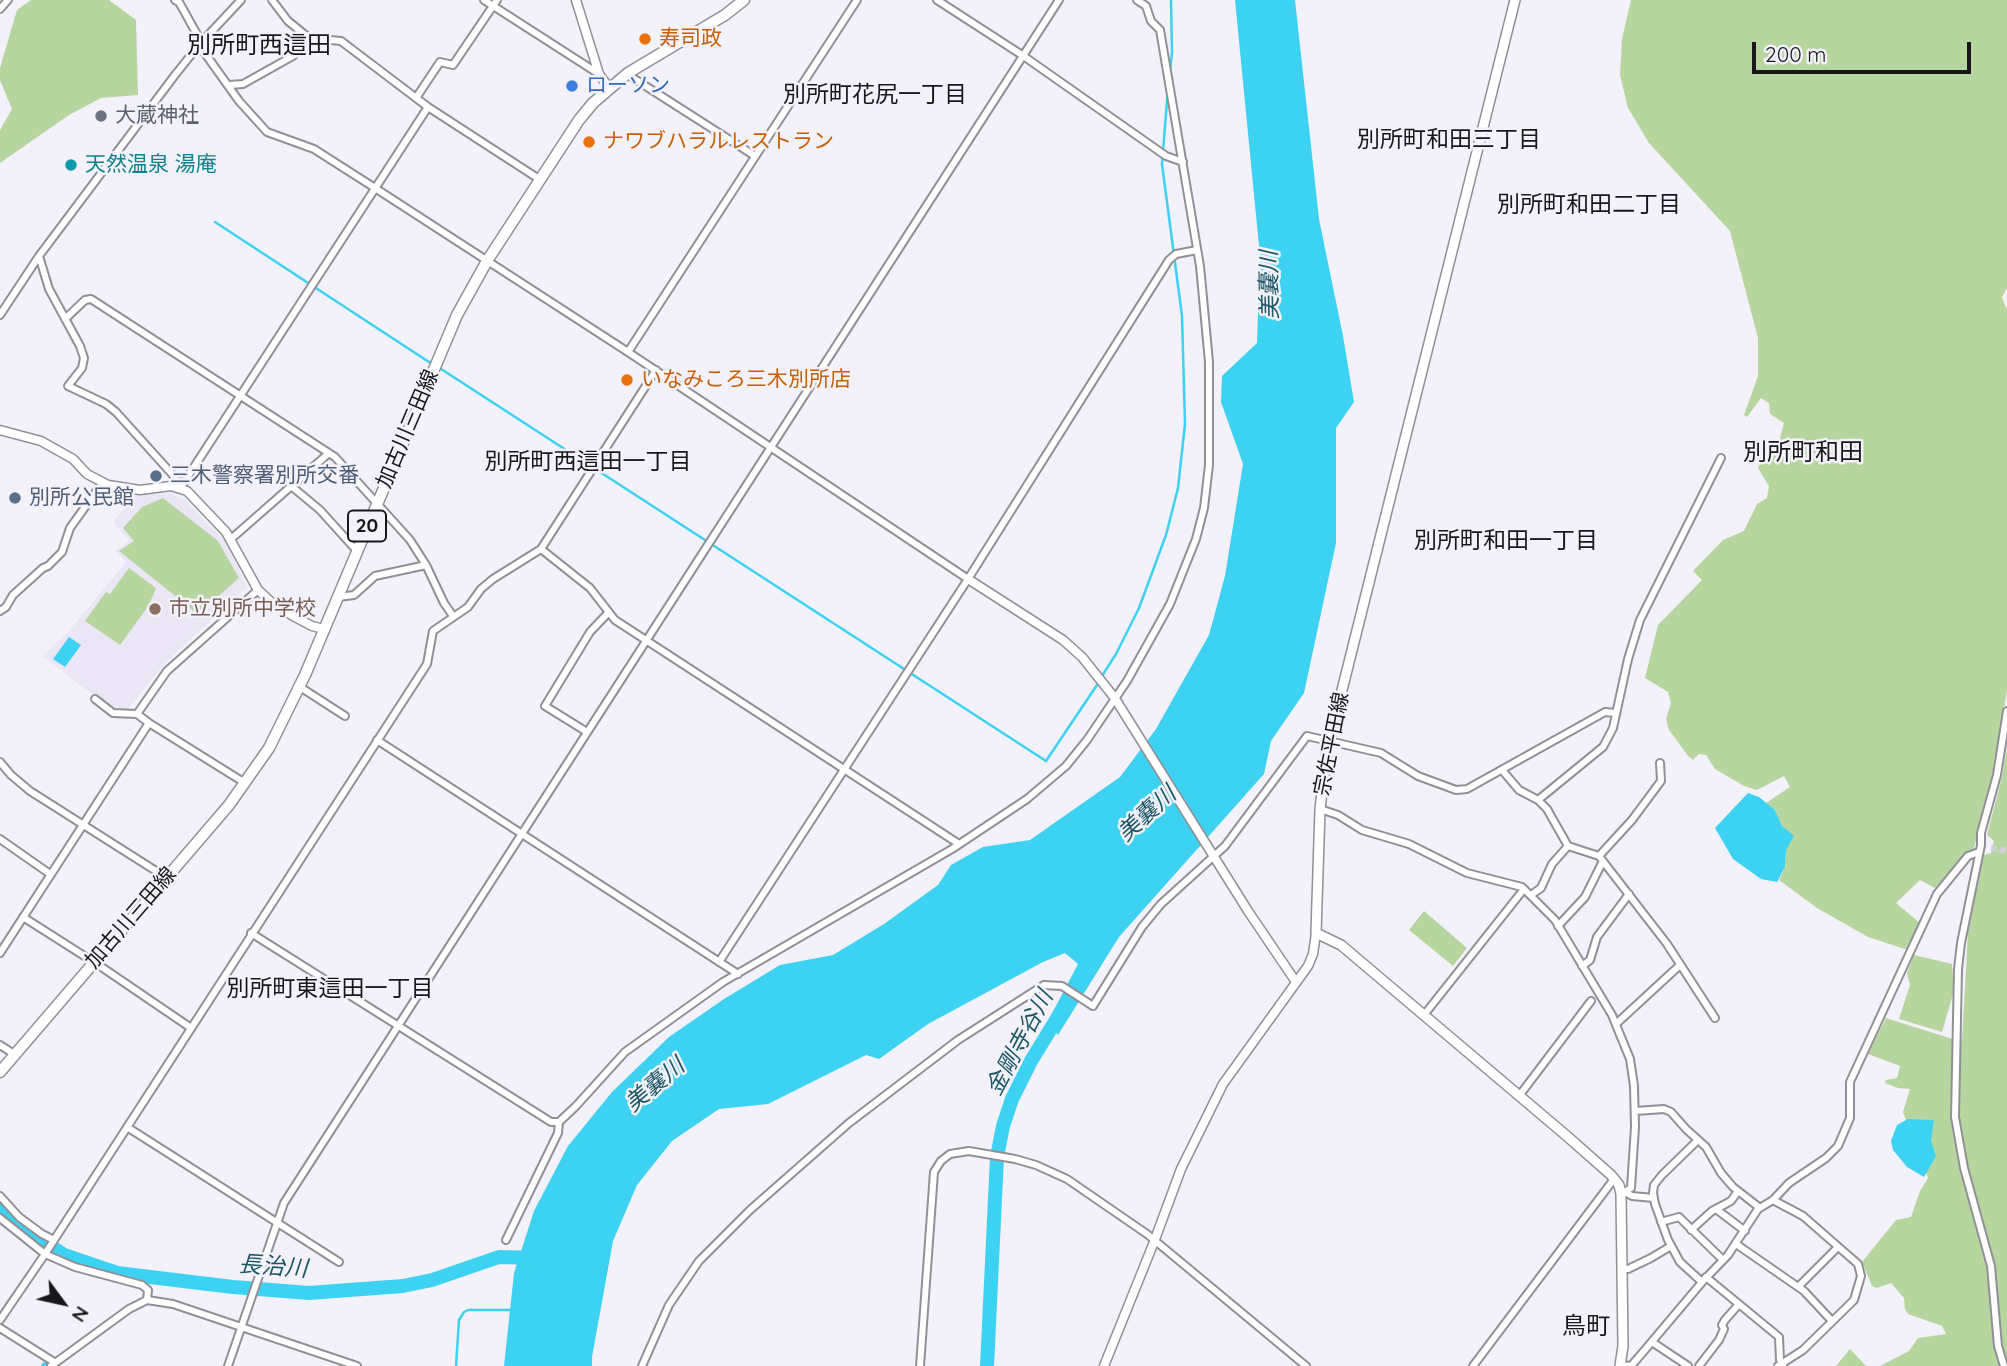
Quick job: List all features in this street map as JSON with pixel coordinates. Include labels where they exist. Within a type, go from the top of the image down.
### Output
[{"type":"main road","name":"加古川三田線","points":[[0,1072],[229,805],[269,748],[300,687],[446,338],[486,261],[579,120],[609,88],[628,73],[725,15],[744,0]]},
{"type":"main road","name":"宗佐平田線","points":[[1316,933],[1320,809],[1329,743],[1515,0]]},
{"type":"main road","points":[[1316,933],[1341,945],[1614,1179],[1623,1193],[1623,1346],[1620,1365]]},
{"type":"street","points":[[0,9],[8,0]]},
{"type":"street","points":[[175,0],[179,2],[199,38],[199,45],[267,132],[314,149],[656,370],[771,449],[1063,640],[1082,657],[1114,697],[1248,911],[1296,982]]},
{"type":"street","points":[[0,315],[39,256],[199,45],[241,0]]},
{"type":"street","points":[[272,0],[288,21],[309,38],[341,41],[428,107],[539,179]]},
{"type":"street","points":[[484,0],[495,3],[599,74]]},
{"type":"street","points":[[576,0],[599,74],[609,88]]},
{"type":"street","points":[[628,352],[857,0]]},
{"type":"street","points":[[937,0],[1022,55],[1166,156],[1183,162]]},
{"type":"street","points":[[228,1366],[284,1203],[1059,0]]},
{"type":"street","points":[[506,1240],[558,1133],[559,1122],[625,1052],[672,1017],[738,974],[960,844],[1027,799],[1066,766],[1087,740],[1127,681],[1170,604],[1196,539],[1204,508],[1209,465],[1209,362],[1197,250],[1160,30],[1151,22],[1146,6],[1137,0]]},
{"type":"street","points":[[416,98],[440,62],[453,65],[495,3]]},
{"type":"street","points":[[229,85],[243,83],[293,56],[309,38]]},
{"type":"street","points":[[628,73],[755,156]]},
{"type":"street","points":[[181,487],[428,107]]},
{"type":"street","points":[[719,962],[968,579],[1169,260],[1176,254],[1197,250]]},
{"type":"street","points":[[39,256],[49,289],[84,358],[82,368],[68,386],[106,404],[116,412],[181,487],[231,539],[258,590],[293,616],[324,629]]},
{"type":"street","points":[[65,319],[85,300],[92,299],[335,457],[410,540],[426,565],[443,603],[453,616]]},
{"type":"street","points":[[0,1320],[46,1254],[427,664],[433,631],[468,607],[481,589],[493,579],[541,549],[656,370]]},
{"type":"street","points":[[0,430],[41,441],[73,459],[87,474],[103,482],[140,490],[181,487]]},
{"type":"street","points":[[231,539],[329,453]]},
{"type":"street","points":[[1538,800],[1603,747],[1613,728],[1628,659],[1640,620],[1721,458]]},
{"type":"street","points":[[0,611],[6,607],[13,595],[62,552],[70,528],[103,482]]},
{"type":"street","points":[[290,485],[320,510],[357,551]]},
{"type":"street","points":[[541,549],[590,588],[608,612],[646,641],[960,844]]},
{"type":"street","points":[[337,597],[354,595],[376,576],[426,565]]},
{"type":"street","points":[[137,714],[167,671],[258,590]]},
{"type":"street","points":[[587,732],[545,706],[590,632],[608,612]]},
{"type":"street","points":[[300,687],[345,716]]},
{"type":"street","points":[[95,699],[113,713],[137,714],[245,783]]},
{"type":"street","points":[[2004,1366],[1998,1346],[1991,1266],[1964,1168],[1955,1117],[1958,969],[1981,833],[1997,775],[2007,711]]},
{"type":"street","points":[[642,1366],[668,1305],[699,1261],[750,1210],[849,1123],[958,1040],[1044,985],[1062,986],[1093,1006],[1142,927],[1161,904],[1215,858],[1307,736],[1381,753],[1418,776],[1456,790],[1467,789],[1605,712],[1616,713]]},
{"type":"street","points":[[0,953],[149,723]]},
{"type":"street","points":[[377,740],[738,974]]},
{"type":"street","points":[[0,762],[30,791],[167,878]]},
{"type":"street","points":[[1558,926],[1585,897],[1601,858],[1661,781],[1660,763]]},
{"type":"street","points":[[1502,769],[1519,790],[1538,800],[1546,809],[1568,846],[1601,858],[1680,965],[1715,1018]]},
{"type":"street","points":[[1320,809],[1338,815],[1362,830],[1409,844],[1468,873],[1513,883],[1531,895],[1558,926],[1616,1024],[1630,1059],[1635,1111],[1630,1188],[1623,1193]]},
{"type":"street","points":[[0,839],[50,874]]},
{"type":"street","points":[[1531,895],[1541,888],[1552,864],[1568,846]]},
{"type":"street","points":[[1620,1365],[1631,1366],[1723,1260],[1760,1208],[1838,1146],[1850,1118],[1850,1082],[1937,894],[1968,856],[1980,849],[1991,848]]},
{"type":"street","points":[[1424,1016],[1524,889]]},
{"type":"street","points":[[1583,966],[1590,960],[1597,937],[1629,894]]},
{"type":"street","points":[[23,918],[191,1028]]},
{"type":"street","points":[[251,933],[551,1122],[559,1122]]},
{"type":"street","points":[[1104,1366],[1181,1169],[1223,1084],[1308,966],[1316,933]]},
{"type":"street","points":[[1616,1024],[1680,965]]},
{"type":"street","points":[[1519,1096],[1591,1001]]},
{"type":"street","points":[[0,1045],[14,1054]]},
{"type":"street","points":[[1635,1111],[1671,1112],[1706,1147],[1721,1173],[1760,1208]]},
{"type":"street","points":[[127,1127],[339,1262]]},
{"type":"street","points":[[1698,1140],[1654,1185],[1654,1198],[1661,1222],[1680,1262],[1740,1304],[1779,1337],[1781,1365],[1803,1350],[1854,1300],[1861,1276],[1858,1264],[1802,1216],[1773,1200]]},
{"type":"street","points":[[920,1366],[934,1172],[950,1154],[969,1151],[1015,1159],[1067,1179],[1147,1234],[1306,1366]]},
{"type":"street","points":[[1472,1366],[1614,1179]]},
{"type":"street","points":[[1691,1230],[1716,1209],[1731,1201],[1738,1191]]},
{"type":"street","points":[[1623,1193],[1654,1198]]},
{"type":"street","points":[[0,1196],[19,1217],[54,1240]]},
{"type":"street","points":[[1716,1209],[1745,1231]]},
{"type":"street","points":[[1661,1222],[1679,1217],[1723,1260]]},
{"type":"street","points":[[0,1218],[46,1254],[75,1266],[142,1285],[148,1290],[147,1300]]},
{"type":"street","points":[[1736,1244],[1798,1287],[1814,1300],[1832,1321]]},
{"type":"street","points":[[1622,1269],[1628,1269],[1671,1246]]},
{"type":"street","points":[[1798,1287],[1838,1247]]},
{"type":"street","points":[[0,1328],[52,1364],[129,1309],[147,1300],[173,1304],[357,1366]]},
{"type":"street","points":[[1699,1366],[1719,1340],[1725,1320],[1740,1304]]},
{"type":"street","points":[[1651,1342],[1688,1366]]},
{"type":"shaded area","name":"市立別所中学校","points":[[170,493],[185,500],[227,544],[247,587],[165,663],[126,711],[112,710],[43,656],[68,632],[126,562],[115,551],[129,541],[113,522],[136,496]]},
{"type":"green space","points":[[31,0],[109,0],[136,20],[138,95],[101,98],[69,115],[0,163],[0,130],[12,109],[0,80],[0,68],[17,10]]},
{"type":"green space","points":[[1631,0],[2007,0],[2007,288],[2002,297],[2007,310],[2007,690],[1992,780],[1974,848],[1935,888],[1920,880],[1896,903],[1920,923],[1908,950],[1868,937],[1817,908],[1779,880],[1785,867],[1786,850],[1782,826],[1775,810],[1766,803],[1790,787],[1784,776],[1757,790],[1744,786],[1715,769],[1706,755],[1699,754],[1693,760],[1669,730],[1666,719],[1671,703],[1668,692],[1645,678],[1658,625],[1702,580],[1693,571],[1723,540],[1744,531],[1757,504],[1767,498],[1769,486],[1758,468],[1765,452],[1776,453],[1784,423],[1770,414],[1769,403],[1761,398],[1747,417],[1744,415],[1758,376],[1758,338],[1730,231],[1649,143],[1628,108],[1620,75],[1622,39]]},
{"type":"green space","points":[[163,498],[218,541],[239,578],[205,608],[194,611],[119,551],[134,541],[123,528],[142,507]]},
{"type":"green space","points":[[129,568],[156,588],[149,605],[120,645],[85,621],[106,592],[110,594]]},
{"type":"green space","points":[[2007,748],[2007,1366],[1880,1366],[1909,1351],[1918,1338],[1946,1334],[1942,1326],[1908,1314],[1904,1298],[1891,1283],[1877,1288],[1872,1286],[1862,1262],[1896,1220],[1911,1217],[1920,1191],[1928,1178],[1903,1112],[1910,1089],[1885,1083],[1886,1080],[1897,1078],[1900,1066],[1868,1054],[1886,1018],[1962,1042],[1968,932],[1983,855],[1991,853],[1994,841],[1987,835]]},
{"type":"green space","points":[[1424,911],[1467,948],[1453,966],[1409,930]]},
{"type":"green space","points":[[1914,955],[1952,964],[1954,991],[1942,1032],[1899,1019],[1910,985],[1907,973]]},
{"type":"green space","points":[[1850,1349],[1866,1366],[1836,1366]]},
{"type":"water","name":"美嚢川","points":[[1235,0],[1295,0],[1319,219],[1354,402],[1336,428],[1336,543],[1304,693],[1271,741],[1264,774],[1119,937],[1058,1035],[1047,1023],[1078,964],[1065,953],[1043,962],[928,1024],[879,1059],[866,1055],[768,1104],[719,1109],[672,1141],[637,1185],[613,1241],[592,1366],[504,1366],[514,1273],[534,1211],[568,1146],[612,1092],[669,1037],[724,999],[780,965],[833,955],[884,924],[938,885],[951,865],[983,847],[1030,840],[1120,777],[1156,729],[1209,635],[1225,576],[1243,464],[1221,402],[1222,376],[1257,343],[1260,256]]},
{"type":"water","points":[[69,637],[81,645],[65,667],[53,659]]},
{"type":"water","points":[[1748,793],[1759,797],[1775,810],[1782,826],[1794,836],[1786,850],[1785,867],[1777,882],[1761,879],[1733,859],[1715,828]]},
{"type":"water","points":[[1908,1119],[1934,1120],[1931,1141],[1936,1156],[1924,1177],[1907,1167],[1893,1150],[1891,1141],[1897,1125]]},
{"type":"waterway","points":[[1170,71],[1171,0]]},
{"type":"waterway","points":[[1102,676],[1139,608],[1166,535],[1178,488],[1185,424],[1182,316],[1162,164],[1168,88]]},
{"type":"waterway","points":[[215,222],[432,364]]},
{"type":"waterway","points":[[438,367],[1046,761],[1099,682]]},
{"type":"waterway","name":"金剛寺谷川","points":[[987,1366],[997,1157],[1003,1126],[1012,1099],[1031,1061],[1061,1012]]},
{"type":"waterway","name":"長治川","points":[[0,1207],[22,1228],[64,1255],[117,1273],[233,1287],[309,1293],[403,1286],[432,1280],[499,1257],[537,1258]]},
{"type":"waterway","points":[[456,1366],[459,1320],[464,1312],[510,1310]]},
{"type":"waterway","points":[[42,1366],[45,1363],[48,1366]]},
{"type":"tunnel","points":[[1991,848],[2007,851]]},
{"type":"place","name":"寿司政","points":[[645,39]]},
{"type":"place","name":"ローソン","points":[[572,86]]},
{"type":"place","name":"大蔵神社","points":[[101,116]]},
{"type":"place","name":"ナワブハラルレストラン","points":[[589,142]]},
{"type":"place","name":"天然温泉 湯庵","points":[[71,165]]},
{"type":"place","name":"いなみころ三木別所店","points":[[627,380]]},
{"type":"place","name":"三木警察署別所交番","points":[[156,476]]},
{"type":"place","name":"別所公民館","points":[[15,498]]},
{"type":"place","name":"市立別所中学校","points":[[155,609]]},
{"type":"district","name":"別所町西這田","points":[[259,46]]},
{"type":"district","name":"別所町花尻一丁目","points":[[875,95]]},
{"type":"district","name":"別所町和田三丁目","points":[[1449,140]]},
{"type":"district","name":"別所町和田二丁目","points":[[1589,205]]},
{"type":"district","name":"別所町和田","points":[[1803,453]]},
{"type":"district","name":"別所町西這田一丁目","points":[[588,462]]},
{"type":"district","name":"別所町和田一丁目","points":[[1506,541]]},
{"type":"district","name":"別所町東這田一丁目","points":[[330,989]]},
{"type":"district","name":"鳥町","points":[[1586,1327]]}]
